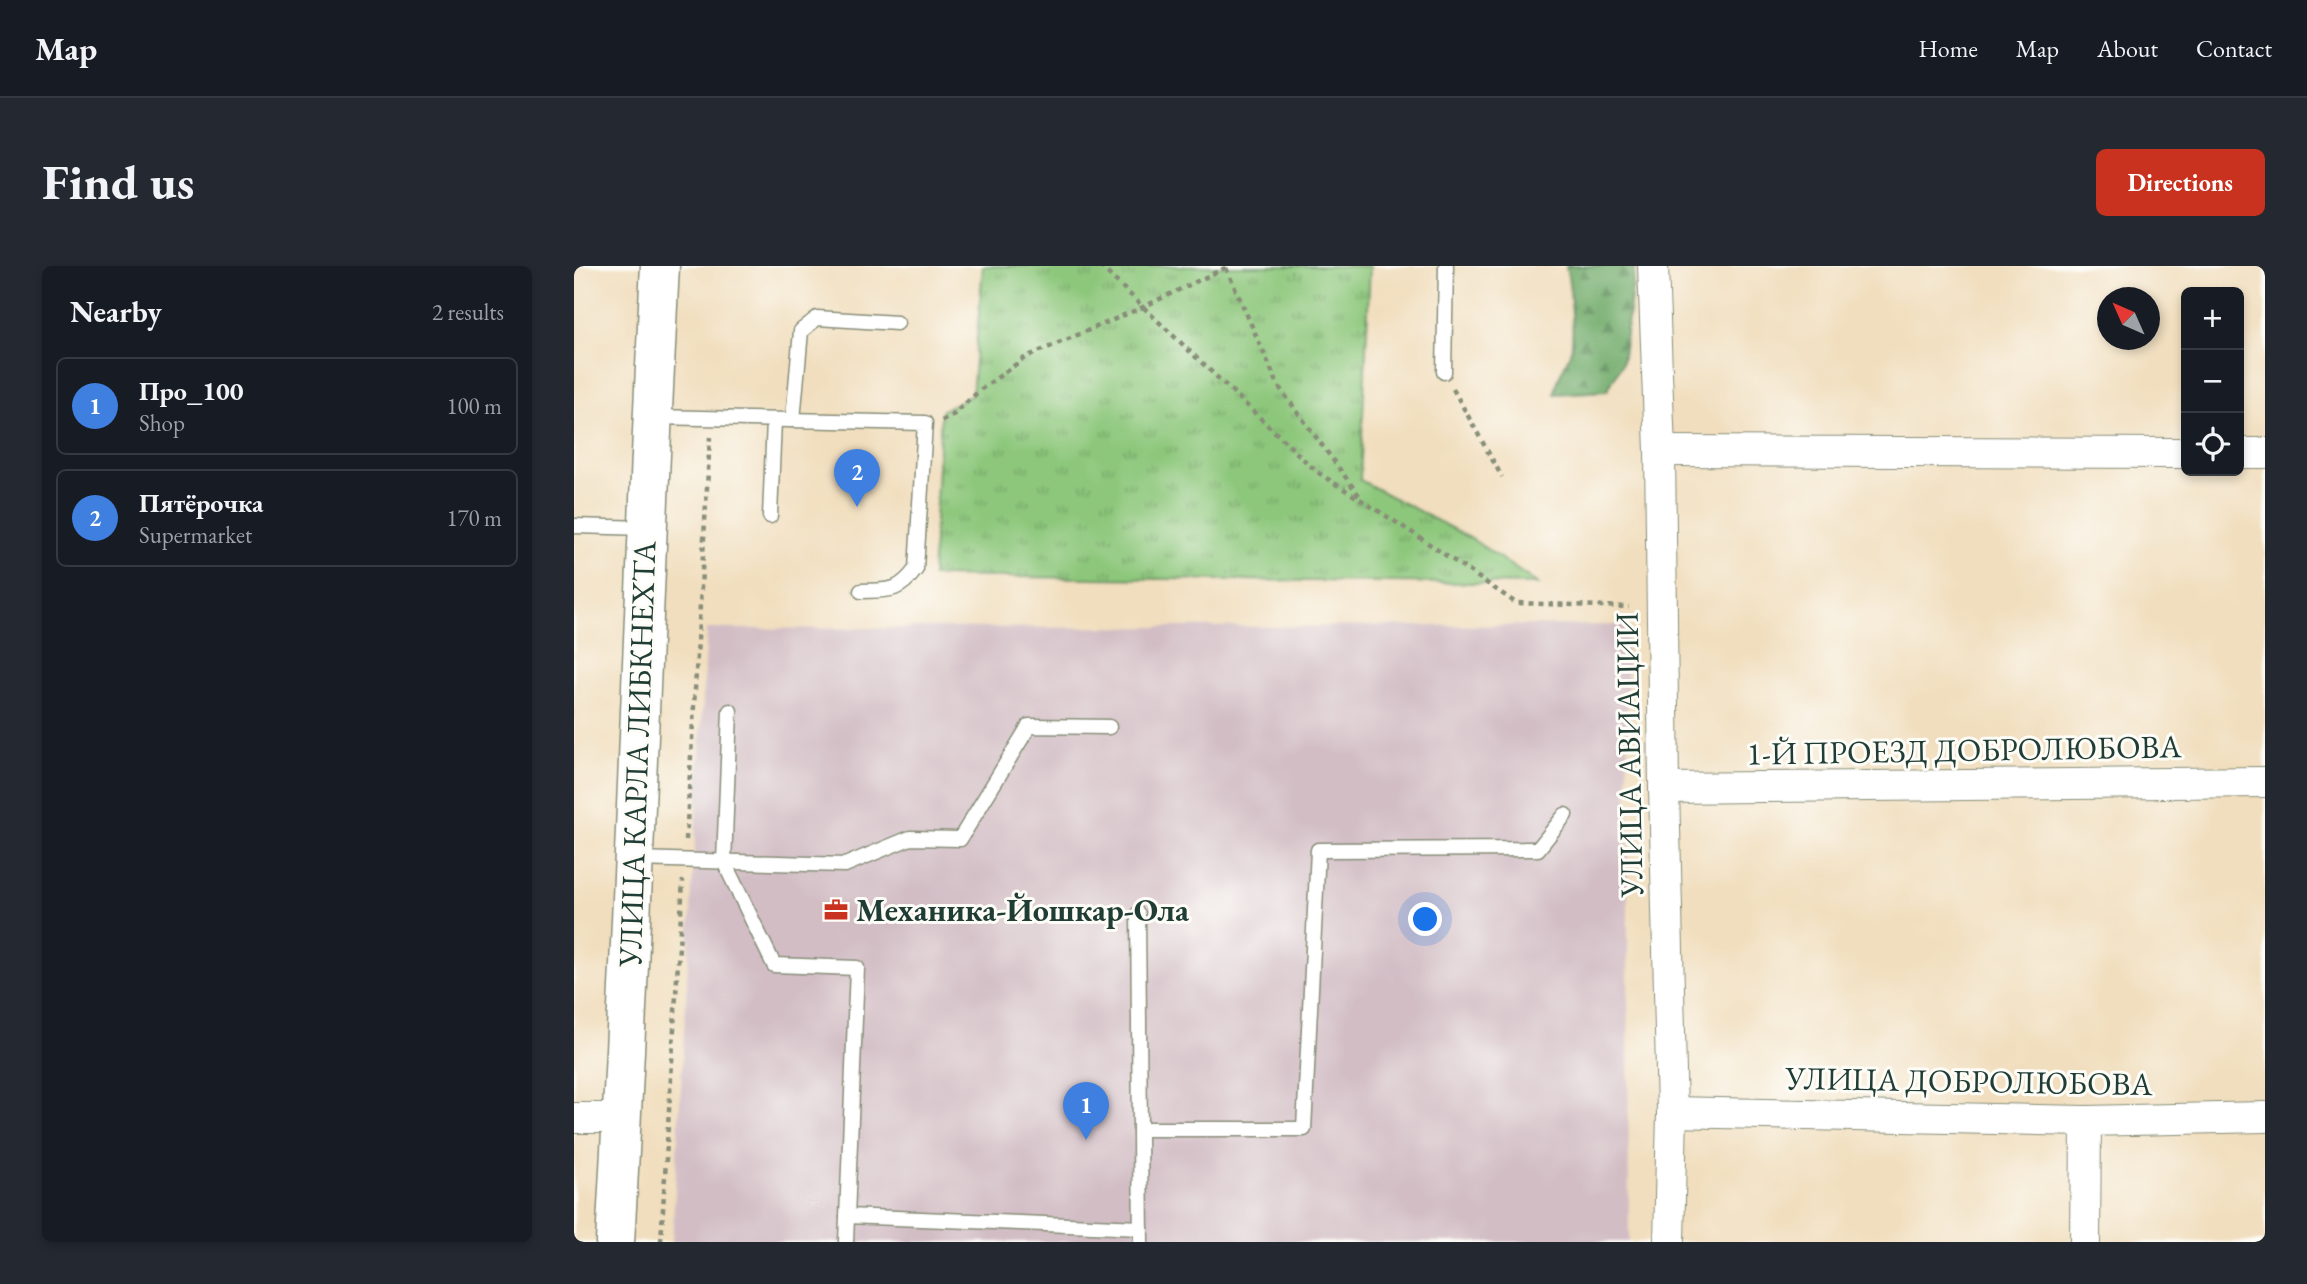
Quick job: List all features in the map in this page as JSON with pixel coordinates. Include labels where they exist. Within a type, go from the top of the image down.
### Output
[{"type":"main road","name":"УЛИЦА КАРЛА ЛИБКНЕХТА","points":[[615,1242],[660,266]]},
{"type":"street","name":"УЛИЦА АВИАЦИИ","points":[[1653,266],[1660,451],[1664,788],[1672,1112],[1669,1242]]},
{"type":"street","points":[[1660,451],[2181,453]]},
{"type":"street","points":[[2244,453],[2265,453]]},
{"type":"street","name":"1-Й ПРОЕЗД ДОБРОЛЮБОВА","points":[[1664,788],[2265,782]]},
{"type":"street","name":"УЛИЦА ДОБРОЛЮБОВА","points":[[1672,1112],[2086,1121],[2265,1117]]},
{"type":"street","points":[[574,1118],[622,1118]]},
{"type":"street","points":[[2085,1242],[2086,1121]]},
{"type":"lane","points":[[1444,372],[1446,266]]},
{"type":"lane","points":[[793,420],[801,331],[817,318],[897,323]]},
{"type":"lane","points":[[653,417],[925,423],[916,569],[905,583],[891,590],[861,591]]},
{"type":"lane","points":[[770,516],[774,420]]},
{"type":"lane","points":[[574,526],[646,528]]},
{"type":"lane","points":[[730,711],[724,862],[774,965],[858,968],[846,1242]]},
{"type":"lane","points":[[633,859],[845,865],[909,838],[960,839],[1029,726],[1109,727]]},
{"type":"lane","points":[[1140,1129],[1304,1129],[1318,850],[1538,849],[1565,815]]},
{"type":"lane","points":[[847,1216],[1141,1235],[1138,914]]},
{"type":"path","points":[[1100,266],[1317,472],[1516,603],[1629,607]]},
{"type":"path","points":[[923,432],[952,416],[980,390],[1027,357],[1228,267],[1279,387],[1363,502]]},
{"type":"path","points":[[1444,372],[1502,477]]},
{"type":"path","points":[[661,1242],[711,418]]},
{"type":"shaded area","points":[[1627,625],[1629,1242],[672,1242],[707,629]]},
{"type":"green space","points":[[983,266],[1370,266],[1360,480],[1472,539],[1538,584],[932,576],[941,411],[972,395]]},
{"type":"green space","points":[[1566,266],[1635,266],[1622,364],[1607,391],[1555,394],[1572,345],[1572,310]]},
{"type":"place","name":"Пятёрочка","points":[[857,507]]},
{"type":"place","name":"Механика-Йошкар-Ола","points":[[836,910]]},
{"type":"place","name":"Про_100","points":[[1086,1140]]}]
